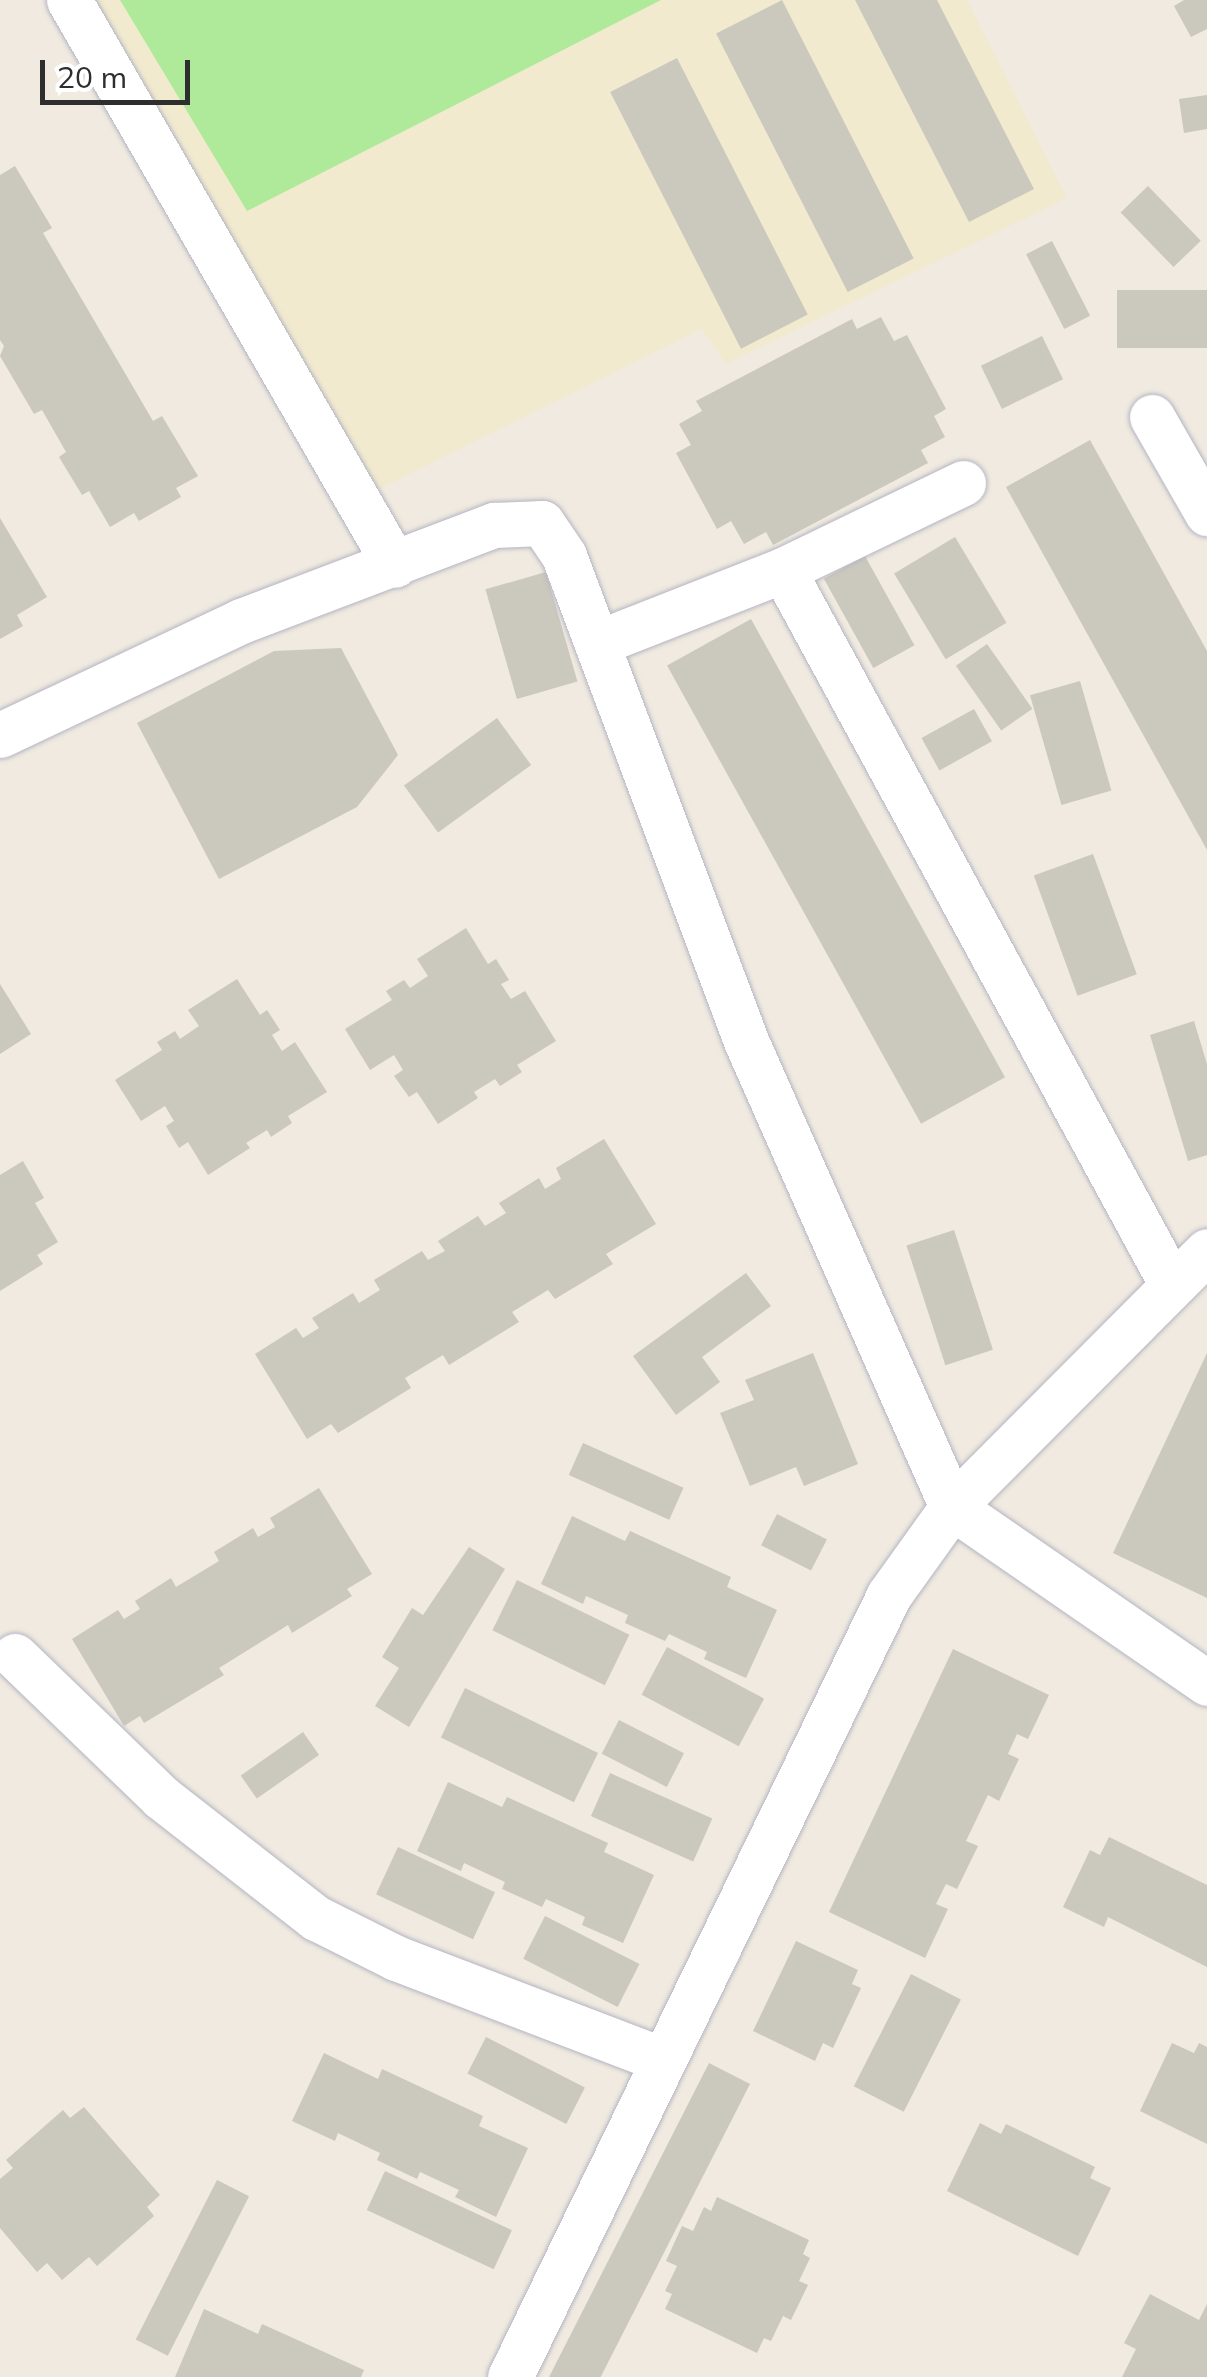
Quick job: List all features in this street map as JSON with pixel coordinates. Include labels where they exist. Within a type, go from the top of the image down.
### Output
[{"type":"street","points":[[68,0],[395,564]]},
{"type":"street","points":[[1152,417],[1207,513]]},
{"type":"street","points":[[597,643],[783,570],[963,482]]},
{"type":"street","points":[[0,735],[240,621],[494,526],[542,523],[564,556],[746,1041],[952,1507],[1207,1683]]},
{"type":"street","points":[[783,570],[1172,1285]]},
{"type":"street","points":[[510,2377],[889,1595],[952,1507],[1207,1251]]},
{"type":"street","points":[[15,1656],[161,1798],[316,1918],[396,1958],[664,2060]]},
{"type":"shaded area","points":[[85,0],[967,0],[1067,198],[726,364],[702,329],[375,491]]},
{"type":"green space","points":[[120,0],[661,0],[247,211]]},
{"type":"building","points":[[782,0],[914,258],[848,292],[716,34]]},
{"type":"building","points":[[855,0],[937,0],[1034,189],[969,222]]},
{"type":"building","points":[[1184,0],[1207,0],[1207,29],[1191,37],[1174,6]]},
{"type":"building","points":[[677,58],[808,315],[741,349],[610,92]]},
{"type":"building","points":[[1207,95],[1207,129],[1184,133],[1179,99]]},
{"type":"building","points":[[15,166],[52,228],[43,233],[153,421],[162,416],[198,476],[176,488],[181,497],[139,521],[134,513],[110,527],[89,491],[82,495],[59,457],[66,452],[42,410],[34,414],[0,356],[4,346],[0,340],[0,175]]},
{"type":"building","points":[[1148,186],[1201,241],[1173,267],[1121,212]]},
{"type":"building","points":[[1052,241],[1090,316],[1064,329],[1026,254]]},
{"type":"building","points":[[1117,290],[1207,290],[1207,348],[1117,348]]},
{"type":"building","points":[[881,317],[894,341],[907,335],[946,409],[934,416],[945,437],[921,450],[928,463],[773,545],[766,532],[744,544],[731,521],[717,529],[676,453],[691,445],[679,424],[702,411],[696,401],[852,319],[857,329]]},
{"type":"building","points":[[1042,336],[1063,379],[1002,409],[981,366]]},
{"type":"building","points":[[1090,440],[1207,651],[1207,850],[1006,487]]},
{"type":"building","points":[[0,518],[47,597],[17,615],[23,626],[0,639]]},
{"type":"building","points":[[955,537],[1007,623],[946,659],[894,574]]},
{"type":"building","points":[[865,556],[914,645],[873,668],[824,579]]},
{"type":"building","points":[[546,572],[577,682],[517,699],[485,589]]},
{"type":"building","points":[[751,619],[1005,1077],[921,1124],[667,666]]},
{"type":"building","points":[[987,644],[1032,709],[1001,731],[956,666]]},
{"type":"building","points":[[341,648],[398,755],[357,807],[219,879],[137,723],[274,651]]},
{"type":"building","points":[[1080,681],[1111,791],[1061,805],[1030,695]]},
{"type":"building","points":[[974,709],[992,741],[939,770],[922,738]]},
{"type":"building","points":[[497,718],[531,765],[438,833],[404,786]]},
{"type":"building","points":[[1093,854],[1137,974],[1078,996],[1034,876]]},
{"type":"building","points":[[466,928],[488,964],[496,959],[509,980],[501,984],[511,999],[525,991],[556,1041],[517,1065],[522,1072],[500,1086],[495,1079],[474,1092],[478,1098],[438,1124],[417,1092],[409,1097],[394,1076],[403,1070],[394,1055],[370,1070],[345,1029],[392,1000],[386,991],[404,980],[410,988],[428,976],[417,959]]},
{"type":"building","points":[[237,979],[260,1015],[267,1010],[280,1030],[272,1035],[282,1051],[295,1042],[327,1092],[288,1116],[292,1123],[271,1137],[267,1130],[246,1143],[250,1148],[208,1175],[188,1142],[179,1148],[166,1126],[174,1121],[165,1106],[141,1121],[115,1080],[162,1050],[157,1042],[175,1031],[180,1039],[199,1026],[188,1010]]},
{"type":"building","points":[[0,984],[31,1034],[0,1054]]},
{"type":"building","points":[[1194,1021],[1207,1064],[1207,1155],[1188,1161],[1150,1035]]},
{"type":"building","points":[[604,1139],[656,1224],[606,1254],[613,1264],[555,1299],[548,1290],[512,1312],[519,1322],[449,1365],[443,1355],[405,1378],[411,1388],[338,1433],[331,1424],[307,1439],[255,1354],[296,1328],[303,1338],[319,1328],[312,1318],[353,1293],[359,1303],[380,1290],[374,1280],[422,1251],[428,1260],[445,1251],[438,1241],[478,1216],[485,1226],[506,1213],[499,1203],[539,1178],[545,1189],[561,1179],[556,1168]]},
{"type":"building","points":[[23,1161],[44,1198],[35,1203],[58,1242],[37,1255],[43,1264],[0,1291],[0,1175]]},
{"type":"building","points":[[954,1230],[993,1350],[945,1365],[906,1245]]},
{"type":"building","points":[[746,1273],[771,1306],[702,1357],[720,1382],[676,1415],[633,1356]]},
{"type":"building","points":[[813,1353],[858,1464],[804,1486],[796,1467],[750,1486],[720,1413],[754,1400],[745,1380]]},
{"type":"building","points":[[1207,1353],[1207,1598],[1113,1553]]},
{"type":"building","points":[[583,1443],[683,1488],[669,1520],[569,1475]]},
{"type":"building","points":[[319,1488],[372,1574],[347,1589],[352,1596],[292,1633],[288,1625],[219,1668],[224,1675],[144,1723],[140,1716],[124,1726],[72,1639],[118,1610],[124,1619],[140,1609],[135,1601],[171,1578],[176,1587],[219,1561],[214,1552],[253,1528],[258,1537],[275,1527],[270,1518]]},
{"type":"building","points":[[777,1514],[827,1539],[811,1571],[761,1545]]},
{"type":"building","points":[[572,1516],[625,1541],[630,1531],[731,1577],[727,1587],[777,1610],[746,1678],[704,1659],[707,1652],[669,1634],[665,1641],[625,1623],[628,1615],[586,1596],[583,1604],[541,1584]]},
{"type":"building","points":[[469,1547],[505,1569],[409,1727],[375,1706],[399,1668],[382,1657],[412,1608],[423,1615]]},
{"type":"building","points":[[517,1580],[629,1635],[605,1685],[492,1630]]},
{"type":"building","points":[[667,1647],[764,1699],[739,1746],[642,1695]]},
{"type":"building","points":[[953,1649],[1049,1695],[1028,1739],[1017,1734],[1008,1754],[1019,1759],[999,1801],[988,1795],[966,1841],[978,1846],[957,1889],[946,1884],[936,1904],[948,1909],[925,1958],[829,1912]]},
{"type":"building","points":[[465,1688],[598,1753],[574,1802],[441,1737]]},
{"type":"building","points":[[619,1720],[684,1753],[667,1787],[602,1754]]},
{"type":"building","points":[[303,1732],[319,1755],[257,1799],[241,1776]]},
{"type":"building","points":[[610,1773],[712,1819],[693,1861],[591,1816]]},
{"type":"building","points":[[448,1782],[502,1807],[507,1797],[608,1843],[604,1852],[654,1875],[623,1943],[582,1925],[585,1917],[546,1899],[542,1907],[502,1889],[505,1882],[464,1863],[461,1871],[417,1851]]},
{"type":"building","points":[[1109,1837],[1207,1885],[1207,1967],[1108,1917],[1104,1927],[1063,1907],[1090,1850],[1100,1855]]},
{"type":"building","points":[[398,1847],[495,1892],[473,1939],[376,1894]]},
{"type":"building","points":[[545,1916],[639,1964],[618,2007],[523,1959]]},
{"type":"building","points":[[796,1941],[858,1970],[852,1984],[861,1988],[833,2048],[823,2043],[815,2061],[753,2031]]},
{"type":"building","points":[[911,1974],[961,1999],[904,2112],[854,2086]]},
{"type":"building","points":[[486,2037],[585,2087],[566,2124],[467,2074]]},
{"type":"building","points":[[1172,2043],[1194,2053],[1199,2043],[1207,2047],[1207,2144],[1140,2111]]},
{"type":"building","points":[[324,2053],[378,2079],[382,2069],[483,2116],[479,2126],[528,2148],[496,2217],[455,2197],[459,2190],[420,2172],[417,2179],[377,2160],[380,2153],[338,2133],[335,2141],[292,2121]]},
{"type":"building","points":[[709,2063],[750,2084],[601,2377],[549,2377]]},
{"type":"building","points":[[84,2107],[160,2195],[147,2207],[154,2216],[97,2266],[89,2257],[62,2280],[47,2263],[37,2272],[0,2228],[0,2179],[13,2168],[6,2160],[63,2110],[70,2118]]},
{"type":"building","points":[[980,2123],[1001,2134],[1006,2124],[1095,2167],[1090,2178],[1111,2188],[1078,2256],[947,2191]]},
{"type":"building","points":[[385,2171],[512,2230],[494,2269],[367,2210]]},
{"type":"building","points":[[217,2180],[249,2196],[168,2356],[136,2339]]},
{"type":"building","points":[[717,2197],[809,2240],[803,2254],[810,2258],[799,2281],[808,2285],[791,2320],[783,2316],[771,2341],[764,2338],[757,2353],[665,2309],[672,2294],[665,2291],[677,2266],[666,2261],[682,2226],[693,2231],[704,2207],[711,2211]]},
{"type":"building","points":[[1150,2294],[1199,2320],[1207,2304],[1207,2377],[1122,2377],[1136,2349],[1124,2343]]},
{"type":"building","points":[[204,2309],[258,2334],[262,2324],[364,2370],[361,2377],[175,2377]]}]
